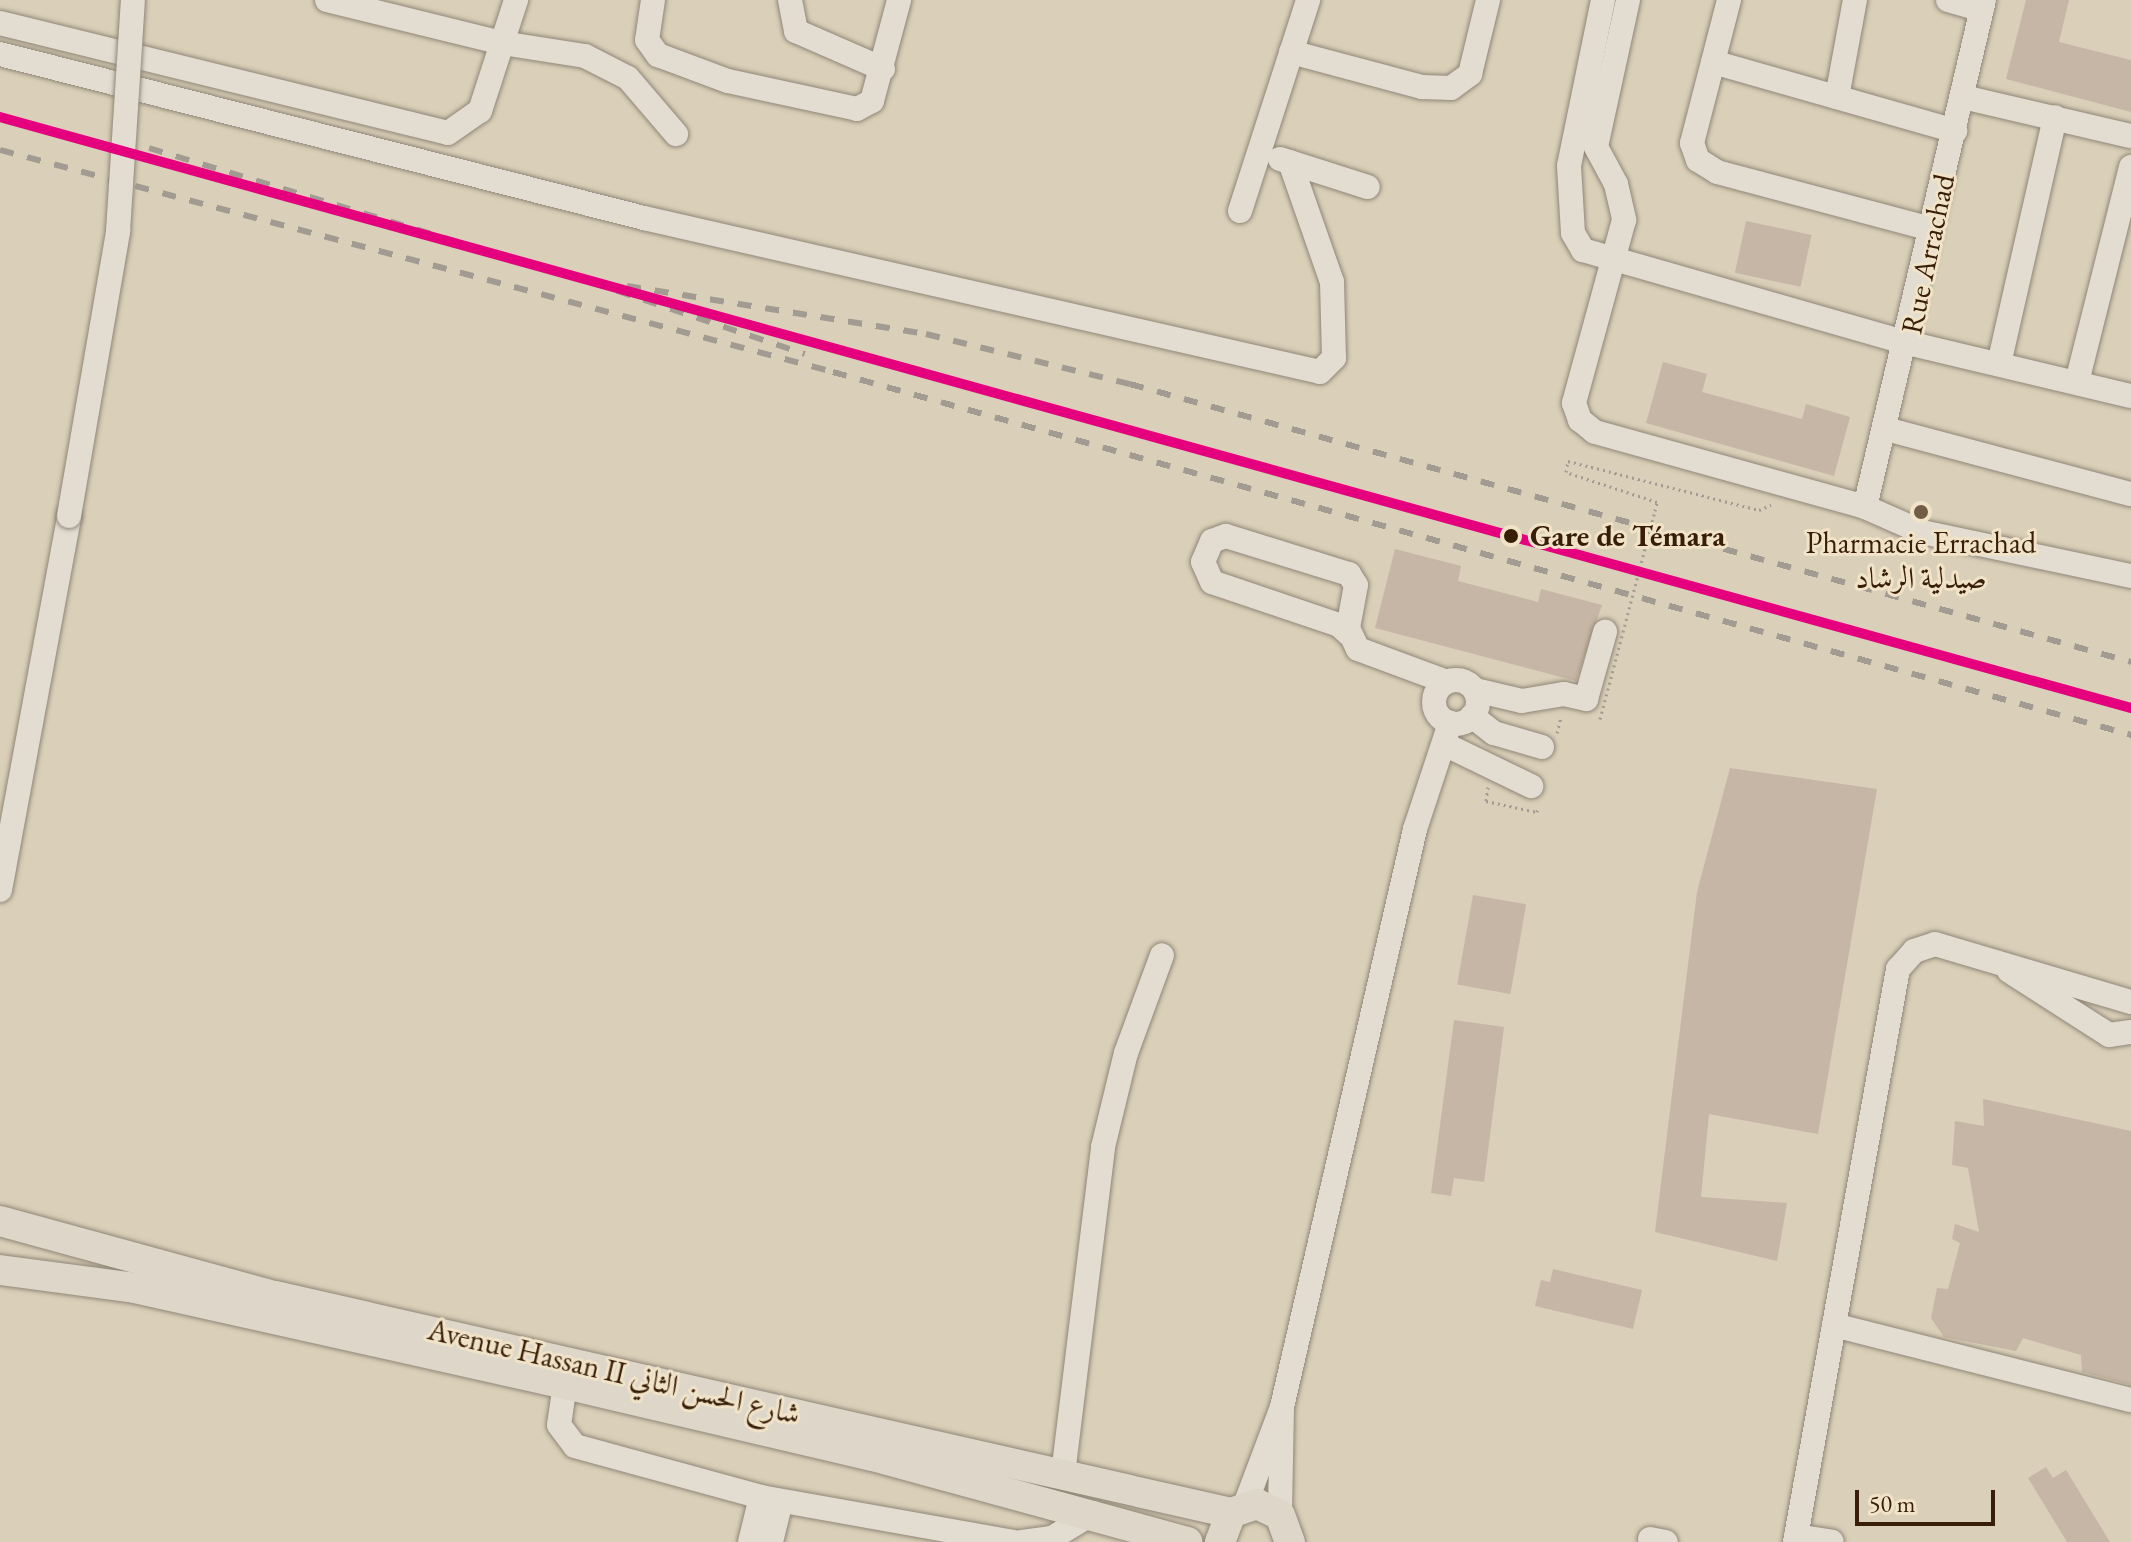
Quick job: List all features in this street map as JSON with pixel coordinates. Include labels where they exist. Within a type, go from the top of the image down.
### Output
[{"type":"main road","name":"Avenue Hassan II شارع الحسن الثاني","points":[[0,1221],[275,1296],[1063,1474],[1238,1509],[1294,1532]]},
{"type":"main road","name":"Avenue Hassan II شارع الحسن الثاني","points":[[0,1270],[135,1288],[565,1384],[1093,1513],[1187,1542]]},
{"type":"main road","points":[[1220,1542],[1238,1509]]},
{"type":"street","points":[[0,890],[118,231],[133,0]]},
{"type":"street","points":[[327,0],[502,43],[585,56],[628,78],[676,134]]},
{"type":"street","points":[[0,23],[448,133],[480,111],[516,0]]},
{"type":"street","points":[[653,0],[647,40],[658,55],[681,67],[857,109],[872,101],[899,0]]},
{"type":"street","points":[[790,0],[796,31],[883,69]]},
{"type":"street","points":[[1240,211],[1308,0]]},
{"type":"street","points":[[1291,52],[1422,87],[1451,88],[1470,74],[1488,0]]},
{"type":"street","points":[[1603,0],[1571,141],[1569,187],[1576,243],[1613,260],[1908,343],[2131,396]]},
{"type":"street","points":[[1628,0],[1596,131],[1596,147],[1624,210],[1574,403],[1580,420],[1595,432],[1865,507],[1922,532],[2131,576]]},
{"type":"street","points":[[1729,0],[1692,143],[1706,168],[1931,229]]},
{"type":"street","points":[[1837,97],[1855,0]]},
{"type":"street","points":[[1948,0],[1983,5]]},
{"type":"street","name":"Rue Arrachad","points":[[1865,507],[1908,343],[1983,5]]},
{"type":"street","points":[[0,54],[644,218],[1320,372],[1334,358],[1332,282],[1290,162]]},
{"type":"street","points":[[1713,62],[1955,131]]},
{"type":"street","points":[[1963,97],[2131,136]]},
{"type":"street","points":[[1999,364],[2055,117]]},
{"type":"street","points":[[1259,152],[1368,187]]},
{"type":"street","points":[[2077,382],[2131,167]]},
{"type":"street","points":[[1886,429],[2131,494]]},
{"type":"street","points":[[1349,634],[1356,585],[1349,574],[1226,536],[1212,541],[1203,562],[1212,582],[1339,625],[1365,653],[1447,682],[1457,680],[1475,690],[1522,701],[1564,694],[1586,699],[1605,632]]},
{"type":"street","points":[[1447,682],[1434,698],[1435,708],[1455,728],[1531,786]]},
{"type":"street","points":[[1238,1509],[1282,1407],[1412,844],[1455,728],[1475,690]]},
{"type":"street","points":[[1455,728],[1494,733],[1542,747]]},
{"type":"street","points":[[1832,1542],[1796,1539],[1898,969],[1914,951],[1935,944],[1984,955],[2131,1002]]},
{"type":"street","points":[[1063,1474],[1103,1147],[1126,1053],[1162,955]]},
{"type":"street","points":[[1984,955],[2109,1035],[2131,1032]]},
{"type":"street","points":[[1834,1325],[2131,1400]]},
{"type":"street","points":[[565,1384],[559,1425],[568,1443],[771,1499],[1014,1542]]},
{"type":"street","points":[[1282,1407],[1294,1532]]},
{"type":"street","points":[[750,1542],[771,1499]]},
{"type":"street","points":[[771,1499],[771,1542]]},
{"type":"street","points":[[1022,1542],[1052,1538],[1093,1513]]},
{"type":"path","points":[[1600,719],[1657,502],[1566,472],[1568,461],[1759,510]]},
{"type":"building","points":[[2026,0],[2069,0],[2059,42],[2131,60],[2131,112],[2006,79]]},
{"type":"building","points":[[1746,221],[1812,235],[1801,287],[1735,273]]},
{"type":"building","points":[[1663,362],[1707,374],[1702,392],[1802,419],[1806,404],[1850,417],[1834,476],[1646,423]]},
{"type":"building","name":"Gare de Témara","points":[[1395,549],[1461,566],[1458,581],[1538,602],[1541,589],[1602,605],[1576,681],[1375,628]]},
{"type":"building","points":[[1730,768],[1877,789],[1818,1134],[1709,1114],[1701,1197],[1787,1203],[1777,1261],[1655,1232],[1697,892]]},
{"type":"building","points":[[1473,895],[1526,904],[1510,994],[1457,985]]},
{"type":"building","points":[[1454,1020],[1504,1027],[1484,1182],[1454,1178],[1451,1196],[1431,1193]]},
{"type":"building","points":[[1983,1099],[2131,1131],[2131,1385],[2082,1372],[2081,1355],[2023,1338],[2016,1351],[1944,1337],[1931,1318],[1937,1288],[1948,1289],[1960,1243],[1952,1239],[1955,1224],[1979,1232],[1968,1168],[1952,1165],[1955,1121],[1984,1126]]},
{"type":"building","points":[[1553,1269],[1642,1290],[1633,1329],[1535,1306],[1541,1280],[1550,1282]]},
{"type":"building","points":[[2046,1467],[2053,1478],[2066,1470],[2110,1542],[2067,1542],[2028,1478]]},
{"type":"railway","points":[[149,148],[554,271]]},
{"type":"railway","points":[[0,150],[833,372],[2131,735]]},
{"type":"railway","points":[[564,273],[805,354]]},
{"type":"railway","points":[[627,286],[926,334],[1130,384],[2131,662]]},
{"type":"transit line","points":[[0,117],[2131,708]]},
{"type":"place","name":"Pharmacie Errachad صيدلية الرشاد","points":[[1921,512]]},
{"type":"place","name":"Gare de Témara","points":[[1511,536]]}]
